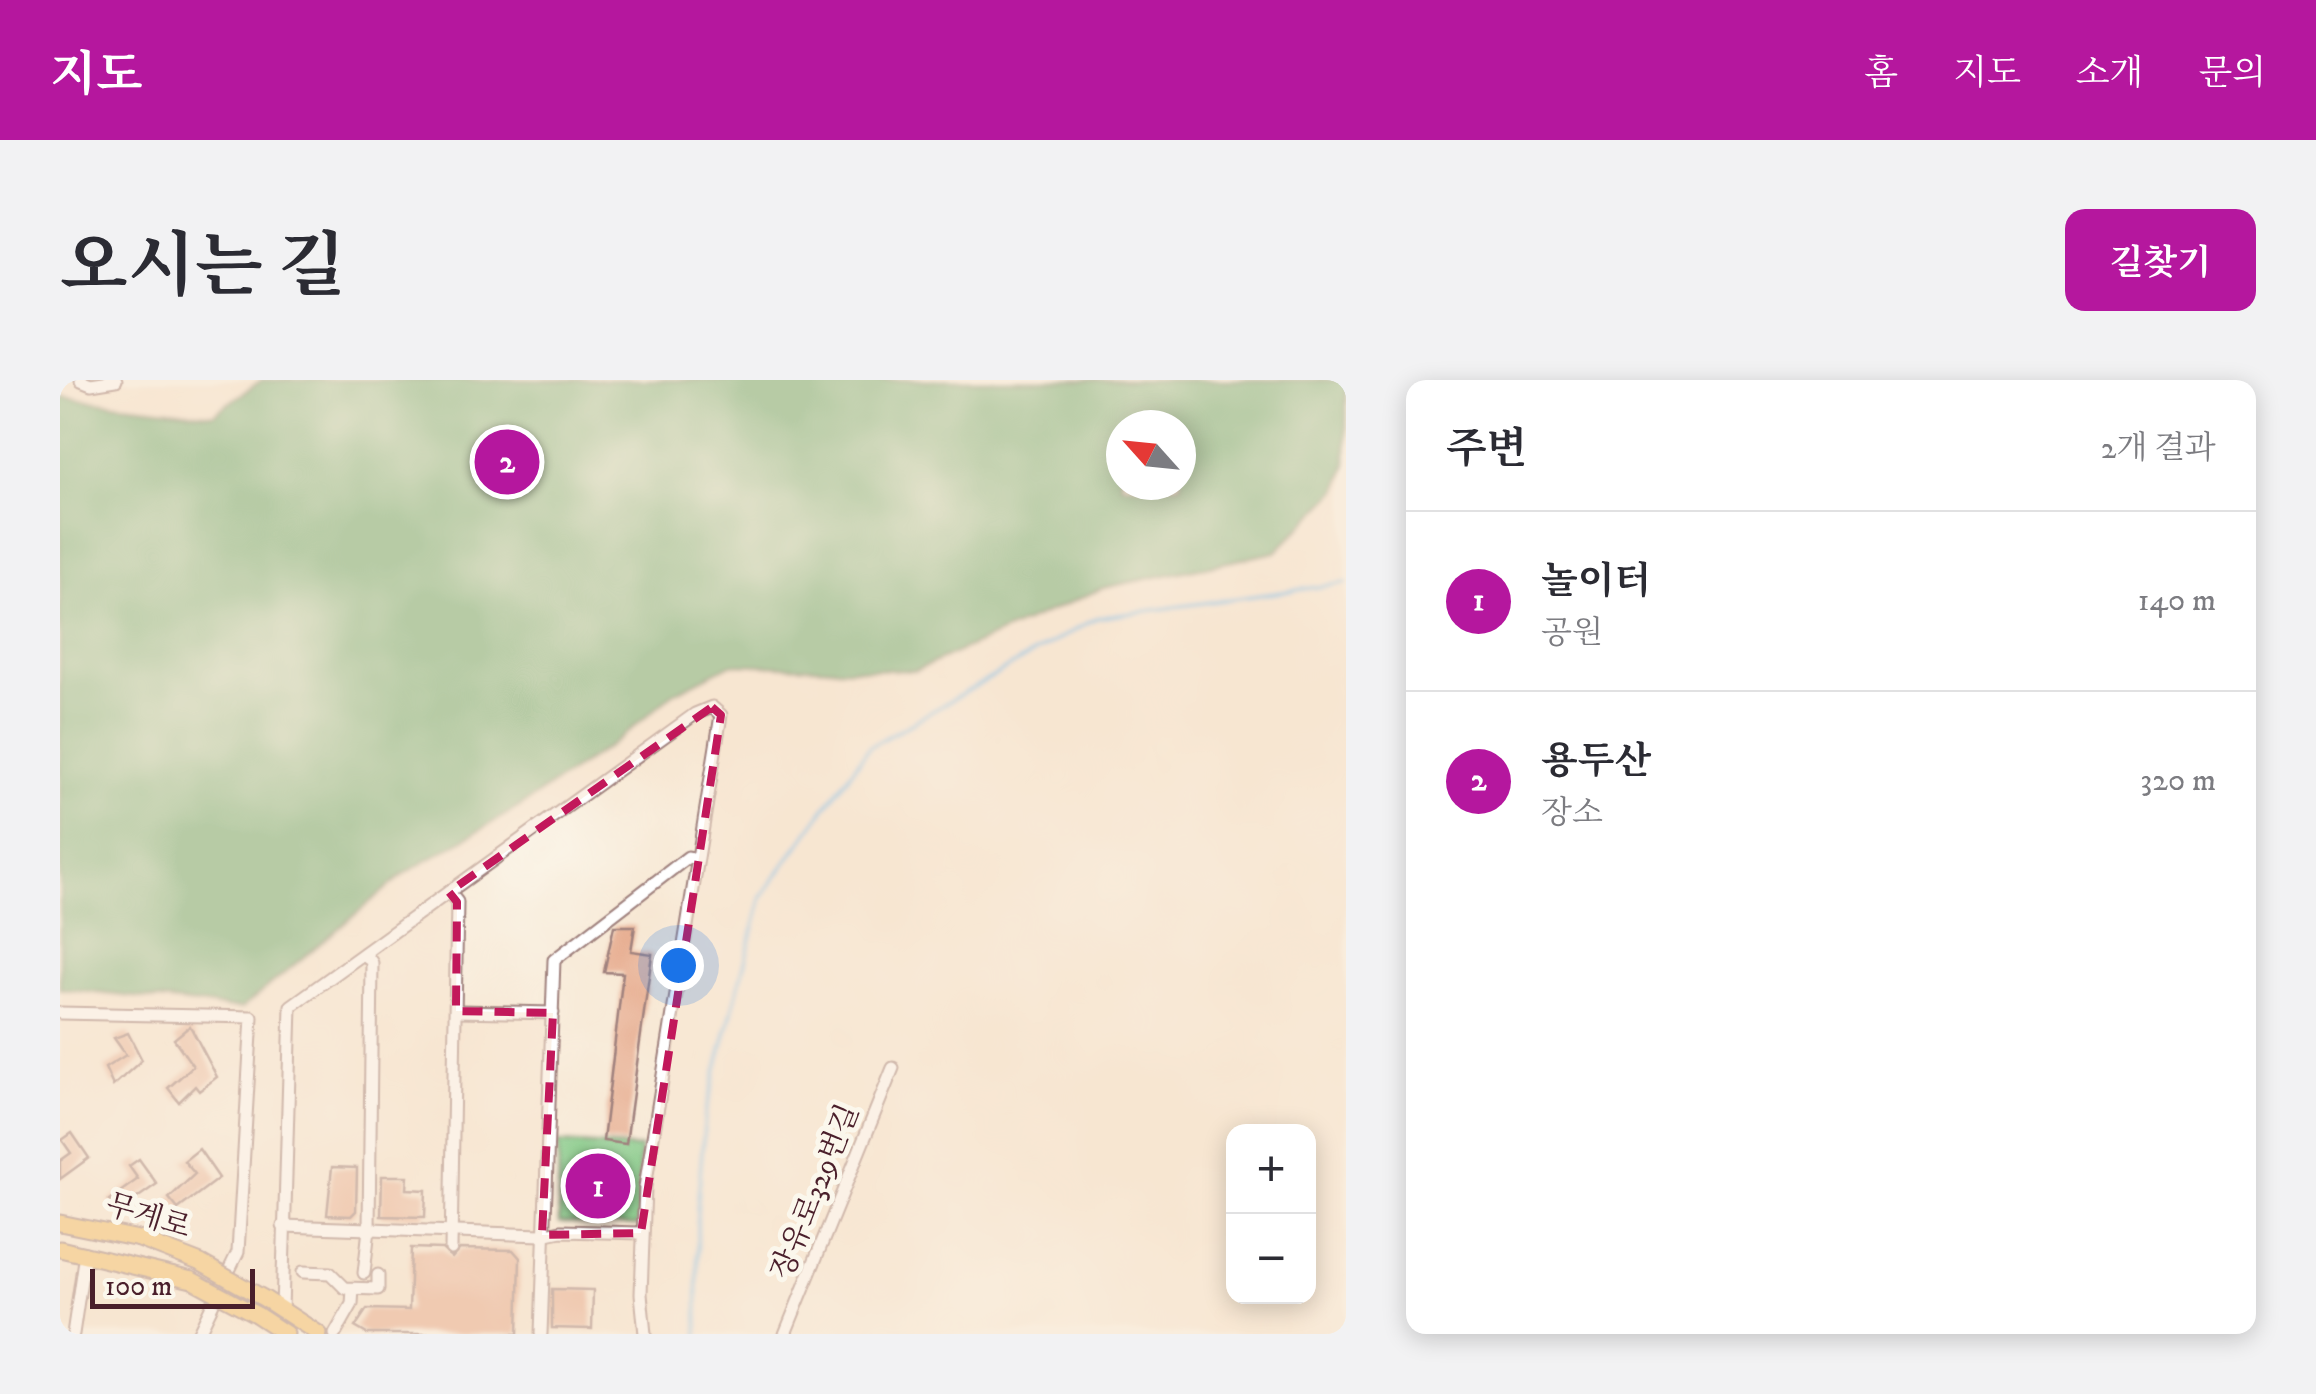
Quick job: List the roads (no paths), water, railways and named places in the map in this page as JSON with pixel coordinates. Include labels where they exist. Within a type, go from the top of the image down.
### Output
[{"type":"main road","name":"무계로","points":[[60,1224],[139,1238],[201,1263],[265,1298],[319,1334]]},
{"type":"main road","name":"무계로","points":[[60,1249],[192,1280],[286,1334]]},
{"type":"street","points":[[81,380],[91,384],[116,380]]},
{"type":"street","points":[[282,1310],[290,1006],[695,714],[712,707],[721,715],[641,1233],[645,1334]]},
{"type":"street","points":[[541,1334],[554,960],[688,857],[697,859]]},
{"type":"street","points":[[450,892],[457,902],[451,1249]]},
{"type":"street","points":[[364,1273],[370,1229],[372,963],[365,952]]},
{"type":"street","points":[[456,1011],[553,1013]]},
{"type":"street","points":[[60,1013],[252,1017],[238,1252],[198,1334]]},
{"type":"street","name":"장유로329번길","points":[[786,1334],[893,1068]]},
{"type":"street","points":[[283,1226],[542,1235],[561,1231],[641,1233]]},
{"type":"street","points":[[73,1334],[85,1253]]},
{"type":"street","points":[[303,1272],[330,1273],[344,1288],[354,1289],[378,1289],[378,1275]]},
{"type":"street","points":[[335,1334],[352,1304],[354,1289]]},
{"type":"waterway","points":[[698,1334],[697,1211],[705,1115],[762,896],[869,747],[1096,618],[1346,583]]},
{"type":"place","name":"용두산","points":[[507,462]]},
{"type":"place","name":"놀이터","points":[[598,1186]]}]
